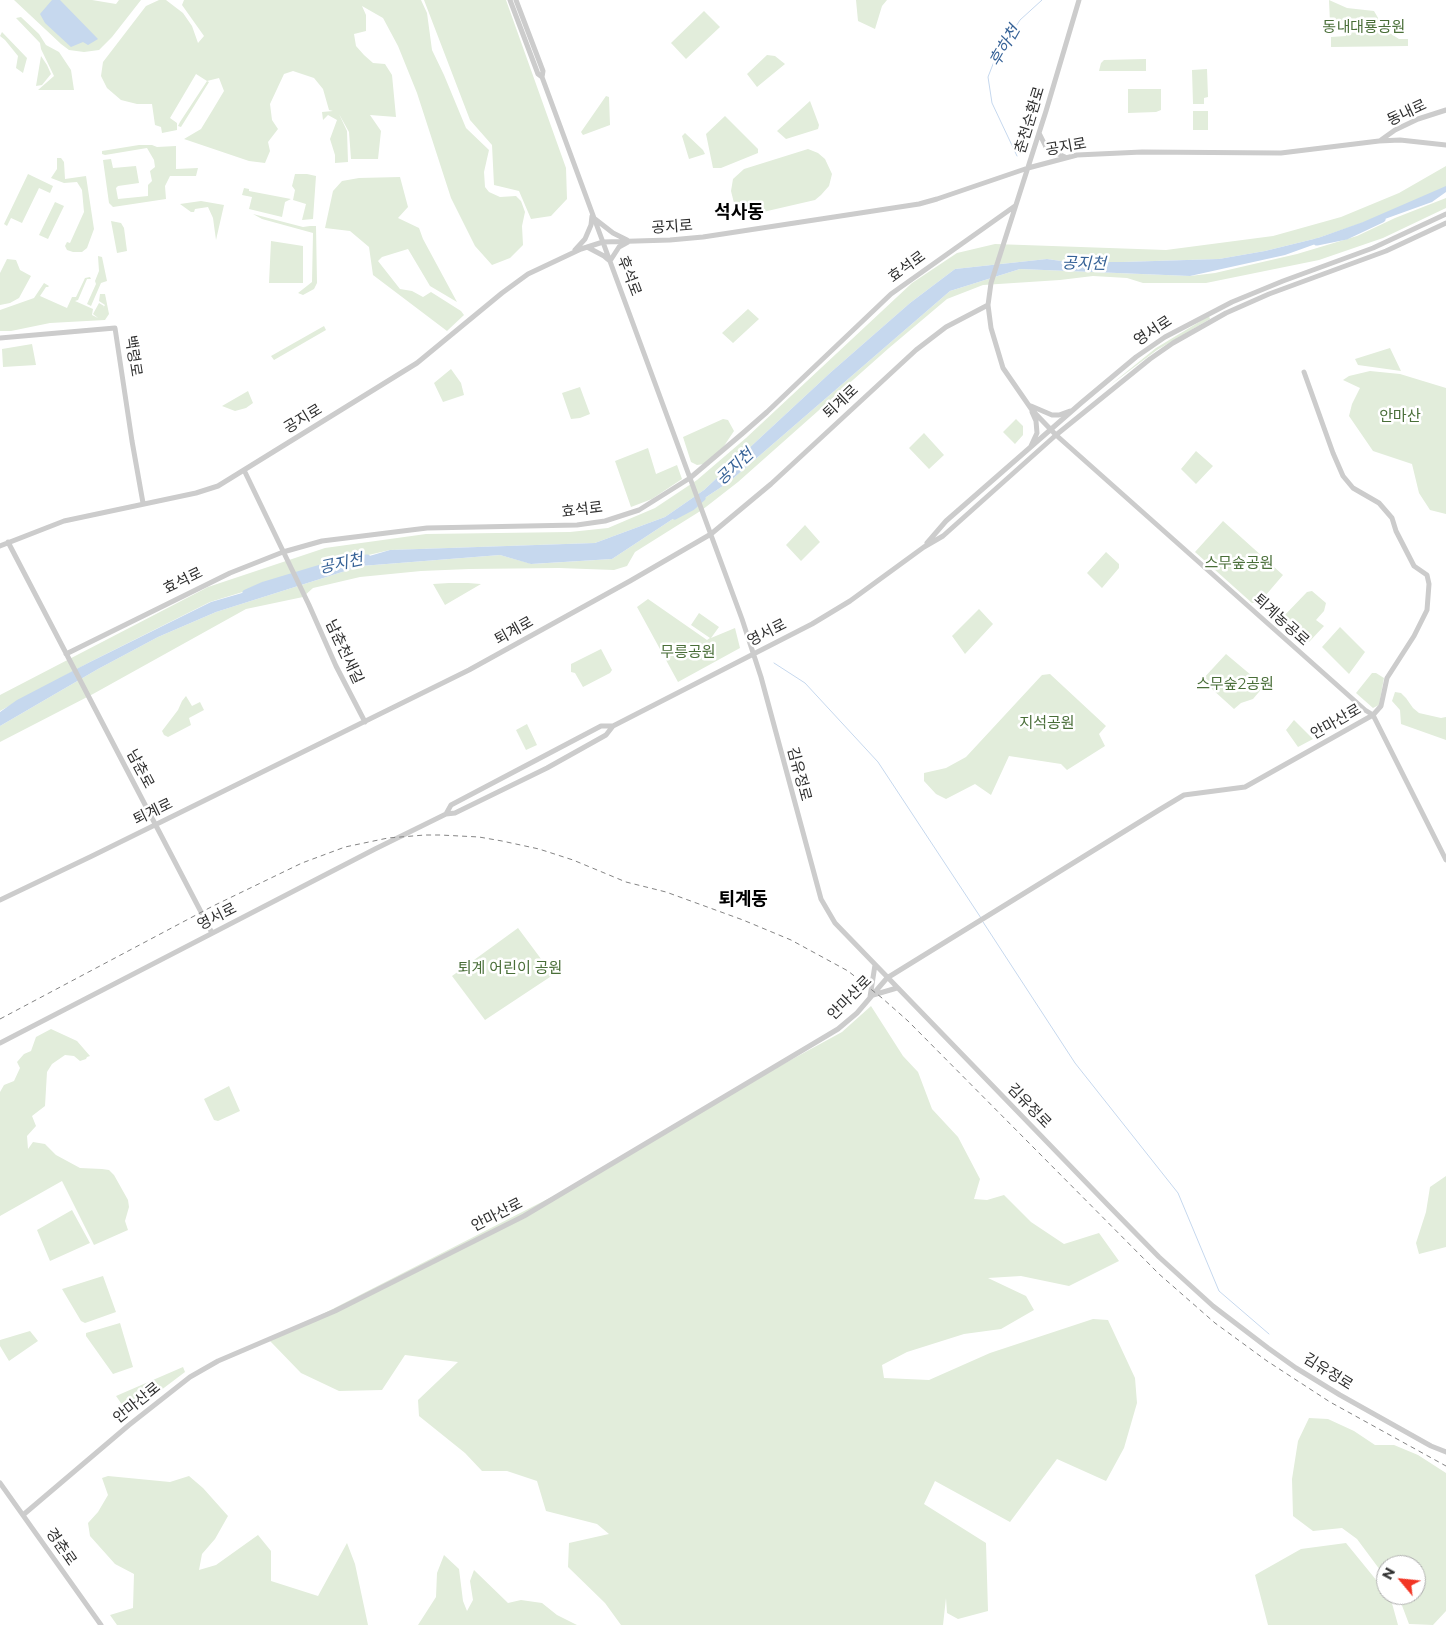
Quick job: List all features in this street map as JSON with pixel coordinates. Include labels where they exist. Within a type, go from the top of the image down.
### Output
[{"type":"street","name":"후석로","points":[[510,0],[538,74],[542,77],[711,534]]},
{"type":"street","name":"후석로","points":[[516,0],[543,71],[542,77]]},
{"type":"street","name":"춘천순환로","points":[[988,305],[991,283],[1079,0]]},
{"type":"street","name":"동내로","points":[[1379,141],[1395,130],[1418,119],[1446,110]]},
{"type":"street","points":[[1039,133],[1047,149],[1066,158]]},
{"type":"street","name":"공지로","points":[[0,546],[64,521],[196,493],[218,486],[416,363],[528,274],[587,247],[603,242],[703,237],[919,204],[1028,168],[1077,155],[1142,152],[1281,153],[1400,140],[1446,145]]},
{"type":"street","name":"효석로","points":[[67,656],[230,572],[322,541],[427,528],[546,526],[605,522],[639,510],[690,478],[767,412],[891,294],[1015,206]]},
{"type":"street","name":"영서로","points":[[0,1043],[446,814],[464,809],[547,768],[606,735],[614,726],[812,624],[850,601],[924,547],[943,536],[1024,464],[1086,399],[1136,357],[1165,337],[1200,317],[1246,296],[1373,248],[1446,214]]},
{"type":"street","points":[[573,253],[585,239],[593,216],[613,233],[630,242]]},
{"type":"street","name":"영서로","points":[[924,547],[946,521],[1019,458],[1091,407],[1150,359],[1173,343],[1226,313],[1293,285],[1386,251],[1446,223]]},
{"type":"street","points":[[587,247],[610,261],[619,247],[630,242]]},
{"type":"street","points":[[1291,278],[1290,282],[1293,285]]},
{"type":"street","points":[[1246,296],[1249,299],[1247,304]]},
{"type":"street","points":[[988,305],[991,328],[1003,368],[1028,405],[1036,421],[1037,433],[1029,450]]},
{"type":"street","name":"퇴계로","points":[[0,900],[156,825],[487,660],[711,534],[771,484],[916,350],[946,326],[988,305]]},
{"type":"street","name":"백령로","points":[[0,338],[116,328],[143,503]]},
{"type":"street","name":"안마산로","points":[[23,1515],[129,1425],[190,1377],[218,1361],[335,1311],[524,1216],[838,1029],[857,1013],[887,978],[1184,795],[1245,788],[1373,715],[1381,706],[1386,678],[1414,636],[1427,610],[1429,584],[1427,575],[1414,566],[1396,531],[1392,518],[1379,503],[1353,488],[1343,476],[1304,372]]},
{"type":"street","points":[[1086,399],[1085,406],[1091,407]]},
{"type":"street","points":[[1028,405],[1052,415],[1059,415],[1074,410]]},
{"type":"street","points":[[1028,405],[1054,432]]},
{"type":"street","name":"퇴계농공로","points":[[1054,432],[1161,530],[1373,715],[1446,860]]},
{"type":"street","points":[[1019,458],[1024,459],[1024,464]]},
{"type":"street","points":[[244,470],[285,555]]},
{"type":"street","points":[[711,534],[754,654]]},
{"type":"street","points":[[8,542],[67,656]]},
{"type":"street","name":"남춘천새길","points":[[285,555],[336,666],[365,722]]},
{"type":"street","name":"김유정로","points":[[754,654],[821,899],[835,923],[1159,1257],[1213,1306],[1268,1348],[1340,1395],[1431,1446],[1446,1452]]},
{"type":"street","name":"남춘로","points":[[67,656],[212,933]]},
{"type":"street","name":"영서로","points":[[446,814],[451,805],[601,726],[614,726]]},
{"type":"street","points":[[875,965],[871,996],[897,988]]},
{"type":"street","name":"경춘로","points":[[0,1483],[101,1625]]},
{"type":"green space","points":[[14,0],[92,0],[116,4],[119,0],[141,0],[112,37],[99,50],[84,52],[69,50]]},
{"type":"green space","points":[[159,0],[166,0],[183,13],[192,26],[198,43],[204,36],[182,5],[184,0],[421,0],[427,13],[432,50],[466,128],[489,150],[484,172],[485,187],[489,192],[500,197],[516,196],[521,201],[525,212],[522,226],[523,245],[510,258],[492,265],[475,246],[451,198],[417,93],[398,46],[383,18],[362,6],[366,15],[366,31],[354,34],[356,46],[364,55],[373,63],[385,64],[392,75],[396,117],[370,115],[381,131],[378,159],[351,159],[349,132],[339,114],[347,131],[348,162],[335,163],[335,155],[330,139],[337,120],[328,115],[323,120],[322,112],[333,111],[329,110],[323,89],[314,78],[293,71],[284,74],[270,104],[272,120],[278,129],[268,142],[270,151],[265,163],[249,161],[184,139],[201,129],[224,91],[219,78],[207,81],[196,74],[170,118],[177,123],[177,130],[162,133],[161,127],[155,125],[152,104],[137,104],[121,100],[107,88],[101,76],[103,62],[146,6]]},
{"type":"green space","points":[[424,0],[506,0],[566,168],[567,199],[551,216],[531,219],[519,191],[494,185],[492,145],[470,120]]},
{"type":"green space","points":[[856,0],[887,0],[882,6],[875,29],[858,21]]},
{"type":"green space","name":"동내대룡공원","points":[[1329,0],[1347,8],[1374,11],[1385,30],[1399,39],[1408,39],[1408,46],[1331,47],[1331,37],[1346,36],[1346,23],[1330,23]]},
{"type":"green space","points":[[704,11],[720,27],[686,59],[671,43]]},
{"type":"green space","points":[[21,17],[39,34],[46,45],[59,52],[71,70],[74,90],[38,90],[54,76],[40,43],[16,18]]},
{"type":"green space","points":[[2,32],[27,58],[23,73],[16,68],[18,56],[0,36]]},
{"type":"green space","points":[[767,55],[775,56],[785,64],[757,87],[747,74]]},
{"type":"green space","points":[[41,56],[51,74],[42,85],[36,86]]},
{"type":"green space","points":[[1146,59],[1146,71],[1099,71],[1104,60]]},
{"type":"green space","points":[[1207,69],[1208,97],[1204,98],[1204,104],[1193,104],[1192,70]]},
{"type":"green space","points":[[207,81],[209,82],[181,127],[178,126],[180,122]]},
{"type":"green space","points":[[1128,89],[1161,89],[1161,110],[1156,112],[1128,113]]},
{"type":"green space","points":[[606,96],[609,97],[610,125],[583,135],[581,132]]},
{"type":"green space","points":[[810,101],[819,125],[818,129],[786,139],[777,131]]},
{"type":"green space","points":[[1193,111],[1208,111],[1208,130],[1193,130]]},
{"type":"green space","points":[[725,116],[758,149],[758,153],[721,168],[713,168],[706,134]]},
{"type":"green space","points":[[685,133],[705,154],[689,159],[682,136]]},
{"type":"green space","points":[[139,145],[157,147],[176,146],[176,169],[198,168],[196,176],[170,176],[165,186],[166,199],[113,207],[109,203],[103,160],[111,159],[113,168],[136,166],[139,183],[118,186],[116,188],[118,199],[148,196],[148,185],[152,181],[150,171],[155,167],[154,160],[147,148],[105,155],[102,154],[102,151]]},
{"type":"green space","points":[[808,149],[818,153],[825,159],[832,174],[829,186],[815,200],[750,215],[739,209],[734,203],[731,191],[733,179],[744,169]]},
{"type":"green space","points":[[57,158],[61,158],[64,162],[65,179],[86,176],[94,229],[87,248],[82,252],[67,250],[65,246],[67,242],[70,243],[84,212],[82,190],[77,182],[64,183],[51,178],[57,169]]},
{"type":"green space","points":[[1446,166],[1446,189],[1411,206],[1318,238],[1265,251],[1219,259],[1068,262],[1047,259],[955,269],[910,303],[830,373],[704,490],[665,517],[595,543],[390,550],[347,560],[210,602],[90,662],[0,711],[0,695],[208,587],[325,548],[426,534],[570,532],[608,528],[655,508],[697,480],[746,438],[912,283],[957,253],[995,244],[1166,250],[1273,236],[1341,217],[1399,193]]},
{"type":"green space","points":[[28,174],[53,186],[50,193],[39,188],[22,223],[11,218],[7,226],[4,224]]},
{"type":"green space","points":[[295,174],[316,176],[313,219],[302,220],[306,204],[293,200],[295,190],[292,186]]},
{"type":"green space","points":[[400,177],[408,207],[398,218],[419,228],[457,302],[430,286],[408,249],[382,257],[378,261],[400,289],[412,291],[423,297],[431,292],[461,311],[464,315],[447,331],[373,275],[369,247],[350,231],[325,228],[333,191],[342,181],[359,178]]},
{"type":"green space","points":[[244,188],[249,189],[249,191],[291,199],[285,202],[282,217],[249,209],[252,197],[242,195]]},
{"type":"green space","points":[[1446,198],[1446,208],[1383,238],[1319,260],[1206,283],[1143,283],[1127,278],[1093,276],[983,285],[947,299],[738,482],[702,510],[635,552],[627,566],[614,570],[559,568],[421,571],[360,577],[313,588],[303,597],[246,609],[93,694],[0,742],[0,726],[98,669],[158,637],[216,612],[361,566],[500,555],[532,564],[612,559],[729,482],[950,291],[1020,269],[1190,276],[1215,273],[1297,254],[1357,236],[1395,218]]},
{"type":"green space","points":[[201,201],[224,205],[216,240],[213,218],[208,207],[195,209],[194,212],[191,212],[180,204]]},
{"type":"green space","points":[[55,202],[64,206],[48,239],[39,235]]},
{"type":"green space","points":[[253,214],[303,227],[316,226],[317,283],[314,289],[303,295],[298,293],[312,282],[313,233],[262,219]]},
{"type":"green space","points":[[111,221],[121,223],[124,228],[127,251],[117,253]]},
{"type":"green space","points":[[271,241],[303,246],[303,283],[269,283]]},
{"type":"green space","points":[[98,256],[102,257],[107,281],[101,283],[91,306],[87,304],[96,284],[95,281],[99,271]]},
{"type":"green space","points":[[7,259],[16,260],[20,270],[31,276],[19,298],[10,303],[0,305],[0,273]]},
{"type":"green space","points":[[90,277],[91,279],[87,279],[78,300],[75,301],[93,309],[92,315],[98,318],[93,314],[99,303],[104,306],[103,308],[105,305],[99,301],[100,294],[105,294],[109,314],[105,320],[50,323],[11,331],[0,331],[0,310],[34,298],[44,283],[49,286],[46,287],[40,296],[67,308],[72,297],[76,297],[85,278]]},
{"type":"green space","points":[[748,309],[759,319],[733,343],[722,333]]},
{"type":"green space","points":[[1209,316],[1210,319],[1157,350],[1109,386],[1156,348]]},
{"type":"green space","points":[[324,326],[326,330],[274,360],[271,356]]},
{"type":"green space","points":[[32,344],[36,365],[3,367],[2,349]]},
{"type":"green space","points":[[1390,348],[1401,371],[1358,365],[1355,359]]},
{"type":"green space","points":[[451,369],[461,383],[464,395],[443,402],[434,383]]},
{"type":"green space","name":"안마산","points":[[1370,371],[1400,374],[1446,388],[1446,514],[1430,510],[1419,493],[1412,464],[1373,451],[1349,416],[1352,404],[1360,388],[1343,380],[1349,376]]},
{"type":"green space","points":[[580,387],[590,414],[571,419],[562,393]]},
{"type":"green space","points":[[248,391],[253,403],[246,408],[235,411],[222,406]]},
{"type":"green space","points":[[723,419],[728,420],[734,431],[724,446],[704,464],[697,465],[691,462],[683,437]]},
{"type":"green space","points":[[1016,419],[1023,426],[1023,435],[1015,444],[1003,432]]},
{"type":"green space","points":[[924,433],[944,455],[929,469],[909,448]]},
{"type":"green space","points":[[648,448],[656,474],[677,465],[682,479],[652,499],[631,507],[615,461]]},
{"type":"green space","points":[[1196,451],[1213,466],[1196,484],[1181,469]]},
{"type":"green space","name":"스무숲공원","points":[[1223,521],[1283,575],[1259,603],[1252,603],[1195,552]]},
{"type":"green space","points":[[805,525],[820,542],[801,561],[786,545]]},
{"type":"green space","points":[[1106,552],[1119,564],[1119,568],[1102,588],[1087,573]]},
{"type":"green space","points":[[433,584],[481,584],[445,605]]},
{"type":"green space","points":[[1312,591],[1326,603],[1324,611],[1316,620],[1324,626],[1309,642],[1282,618],[1307,592]]},
{"type":"green space","name":"무릉공원","points":[[648,599],[707,640],[710,638],[691,625],[699,613],[719,627],[711,638],[735,628],[740,648],[678,682],[637,607]]},
{"type":"green space","points":[[979,609],[993,624],[965,654],[952,636]]},
{"type":"green space","points":[[1340,627],[1365,652],[1349,674],[1322,647]]},
{"type":"green space","points":[[601,649],[612,670],[610,673],[583,687],[575,673],[571,672],[571,664]]},
{"type":"green space","name":"스무숲2공원","points":[[1226,654],[1264,686],[1253,699],[1241,703],[1234,709],[1202,680]]},
{"type":"green space","points":[[1372,673],[1376,673],[1384,678],[1379,705],[1373,708],[1356,693]]},
{"type":"green space","name":"지석공원","points":[[1050,674],[1106,726],[1099,734],[1105,746],[1067,770],[1061,764],[1009,756],[991,795],[975,784],[946,799],[936,794],[924,781],[924,773],[946,768],[966,757],[1042,675]]},
{"type":"green space","points":[[1395,692],[1401,693],[1419,713],[1441,718],[1446,717],[1446,740],[1401,724],[1400,710],[1392,701]]},
{"type":"green space","points":[[186,696],[192,706],[200,702],[204,710],[189,718],[191,725],[168,737],[164,735],[162,731]]},
{"type":"green space","points":[[1294,720],[1313,739],[1298,747],[1286,730]]},
{"type":"green space","points":[[527,724],[537,745],[526,750],[516,730]]},
{"type":"green space","name":"퇴계 어린이 공원","points":[[518,928],[553,975],[485,1020],[452,976]]},
{"type":"green space","points":[[871,1006],[903,1056],[918,1072],[932,1109],[958,1137],[980,1179],[974,1199],[987,1200],[1004,1195],[1031,1222],[1064,1244],[1099,1233],[1119,1261],[1069,1286],[1021,1276],[988,1278],[1026,1296],[1034,1310],[1001,1329],[964,1334],[907,1352],[882,1365],[884,1378],[929,1380],[990,1353],[1093,1319],[1108,1320],[1135,1378],[1137,1403],[1124,1448],[1106,1481],[1057,1459],[1010,1522],[935,1481],[924,1504],[986,1543],[988,1611],[958,1619],[947,1613],[946,1598],[943,1625],[621,1625],[605,1603],[568,1567],[569,1543],[609,1534],[597,1524],[546,1511],[537,1481],[507,1471],[482,1471],[465,1453],[419,1416],[418,1400],[458,1362],[405,1355],[382,1390],[339,1391],[301,1373],[270,1341],[573,1186],[842,1032]]},
{"type":"green space","points":[[51,1029],[77,1041],[90,1056],[80,1061],[74,1056],[65,1055],[52,1064],[47,1072],[45,1106],[32,1116],[36,1126],[27,1136],[28,1149],[33,1142],[45,1144],[56,1155],[80,1168],[109,1170],[114,1175],[128,1200],[129,1207],[125,1221],[128,1230],[94,1245],[62,1181],[0,1216],[0,1092],[4,1085],[14,1081],[20,1068],[17,1062],[24,1054],[31,1051],[36,1037]]},
{"type":"green space","points":[[229,1086],[240,1111],[218,1121],[214,1120],[204,1099]]},
{"type":"green space","points":[[1446,1176],[1446,1247],[1419,1254],[1416,1243],[1426,1212],[1430,1187]]},
{"type":"green space","points":[[72,1210],[90,1243],[50,1261],[37,1230]]},
{"type":"green space","points":[[103,1276],[116,1312],[85,1323],[81,1321],[62,1289]]},
{"type":"green space","points":[[120,1323],[133,1367],[113,1374],[86,1336],[86,1333]]},
{"type":"green space","points":[[30,1331],[38,1341],[9,1361],[0,1346],[0,1340]]},
{"type":"green space","points":[[183,1367],[185,1372],[132,1412],[128,1413],[116,1396]]},
{"type":"green space","points":[[1309,1418],[1328,1419],[1354,1431],[1375,1445],[1394,1445],[1418,1455],[1446,1473],[1446,1611],[1433,1625],[1409,1624],[1402,1605],[1426,1605],[1426,1555],[1376,1555],[1376,1565],[1357,1539],[1342,1528],[1313,1531],[1293,1516],[1292,1479],[1298,1441]]},
{"type":"green space","points":[[108,1476],[170,1482],[189,1476],[203,1488],[228,1516],[215,1539],[202,1554],[199,1570],[216,1565],[258,1535],[271,1551],[271,1581],[318,1596],[347,1543],[355,1564],[368,1625],[117,1625],[110,1615],[133,1608],[134,1574],[115,1564],[90,1536],[88,1523],[98,1512],[108,1495],[102,1478]]},
{"type":"green space","points":[[1346,1543],[1376,1580],[1376,1605],[1392,1605],[1398,1625],[1268,1625],[1255,1575],[1301,1549]]},
{"type":"green space","points":[[444,1555],[459,1569],[463,1601],[467,1611],[473,1600],[470,1581],[474,1570],[508,1603],[521,1600],[542,1603],[557,1615],[577,1625],[418,1625],[436,1597],[437,1573]]},
{"type":"water","points":[[52,0],[60,0],[98,39],[88,45],[83,42],[71,47],[45,23],[40,14]]},
{"type":"water","points":[[1446,186],[1446,192],[1432,202],[1285,255],[1190,276],[1020,269],[950,291],[729,482],[612,559],[531,564],[500,555],[361,566],[216,612],[158,637],[98,669],[0,726],[0,712],[17,700],[211,602],[390,550],[595,543],[665,517],[704,490],[830,373],[910,303],[955,269],[1047,259],[1068,262],[1123,262],[1219,259],[1265,251],[1318,238],[1363,222]]},
{"type":"waterway","name":"후하천","points":[[1017,156],[992,103],[988,77],[995,59],[1020,20],[1042,0]]},
{"type":"waterway","name":"공지천","points":[[1317,242],[1346,236],[1382,219]]},
{"type":"waterway","name":"공지천","points":[[675,516],[692,507],[702,498]]},
{"type":"waterway","name":"공지천","points":[[246,593],[264,585],[347,560],[367,558]]},
{"type":"waterway","points":[[774,663],[805,683],[878,762],[981,918]]},
{"type":"waterway","points":[[983,922],[1075,1063],[1178,1193],[1219,1291],[1269,1334]]},
{"type":"waterway","points":[[1309,1363],[1340,1383]]},
{"type":"railway","points":[[0,1019],[213,906],[302,863],[345,847],[388,838],[440,835],[479,837],[539,849],[573,860],[626,882],[666,892],[743,920],[791,940],[848,971],[908,1021],[1159,1274],[1215,1323],[1267,1361],[1330,1402],[1446,1466]]},
{"type":"district","name":"석사동","points":[[739,213]]},
{"type":"district","name":"퇴계동","points":[[743,900]]}]
